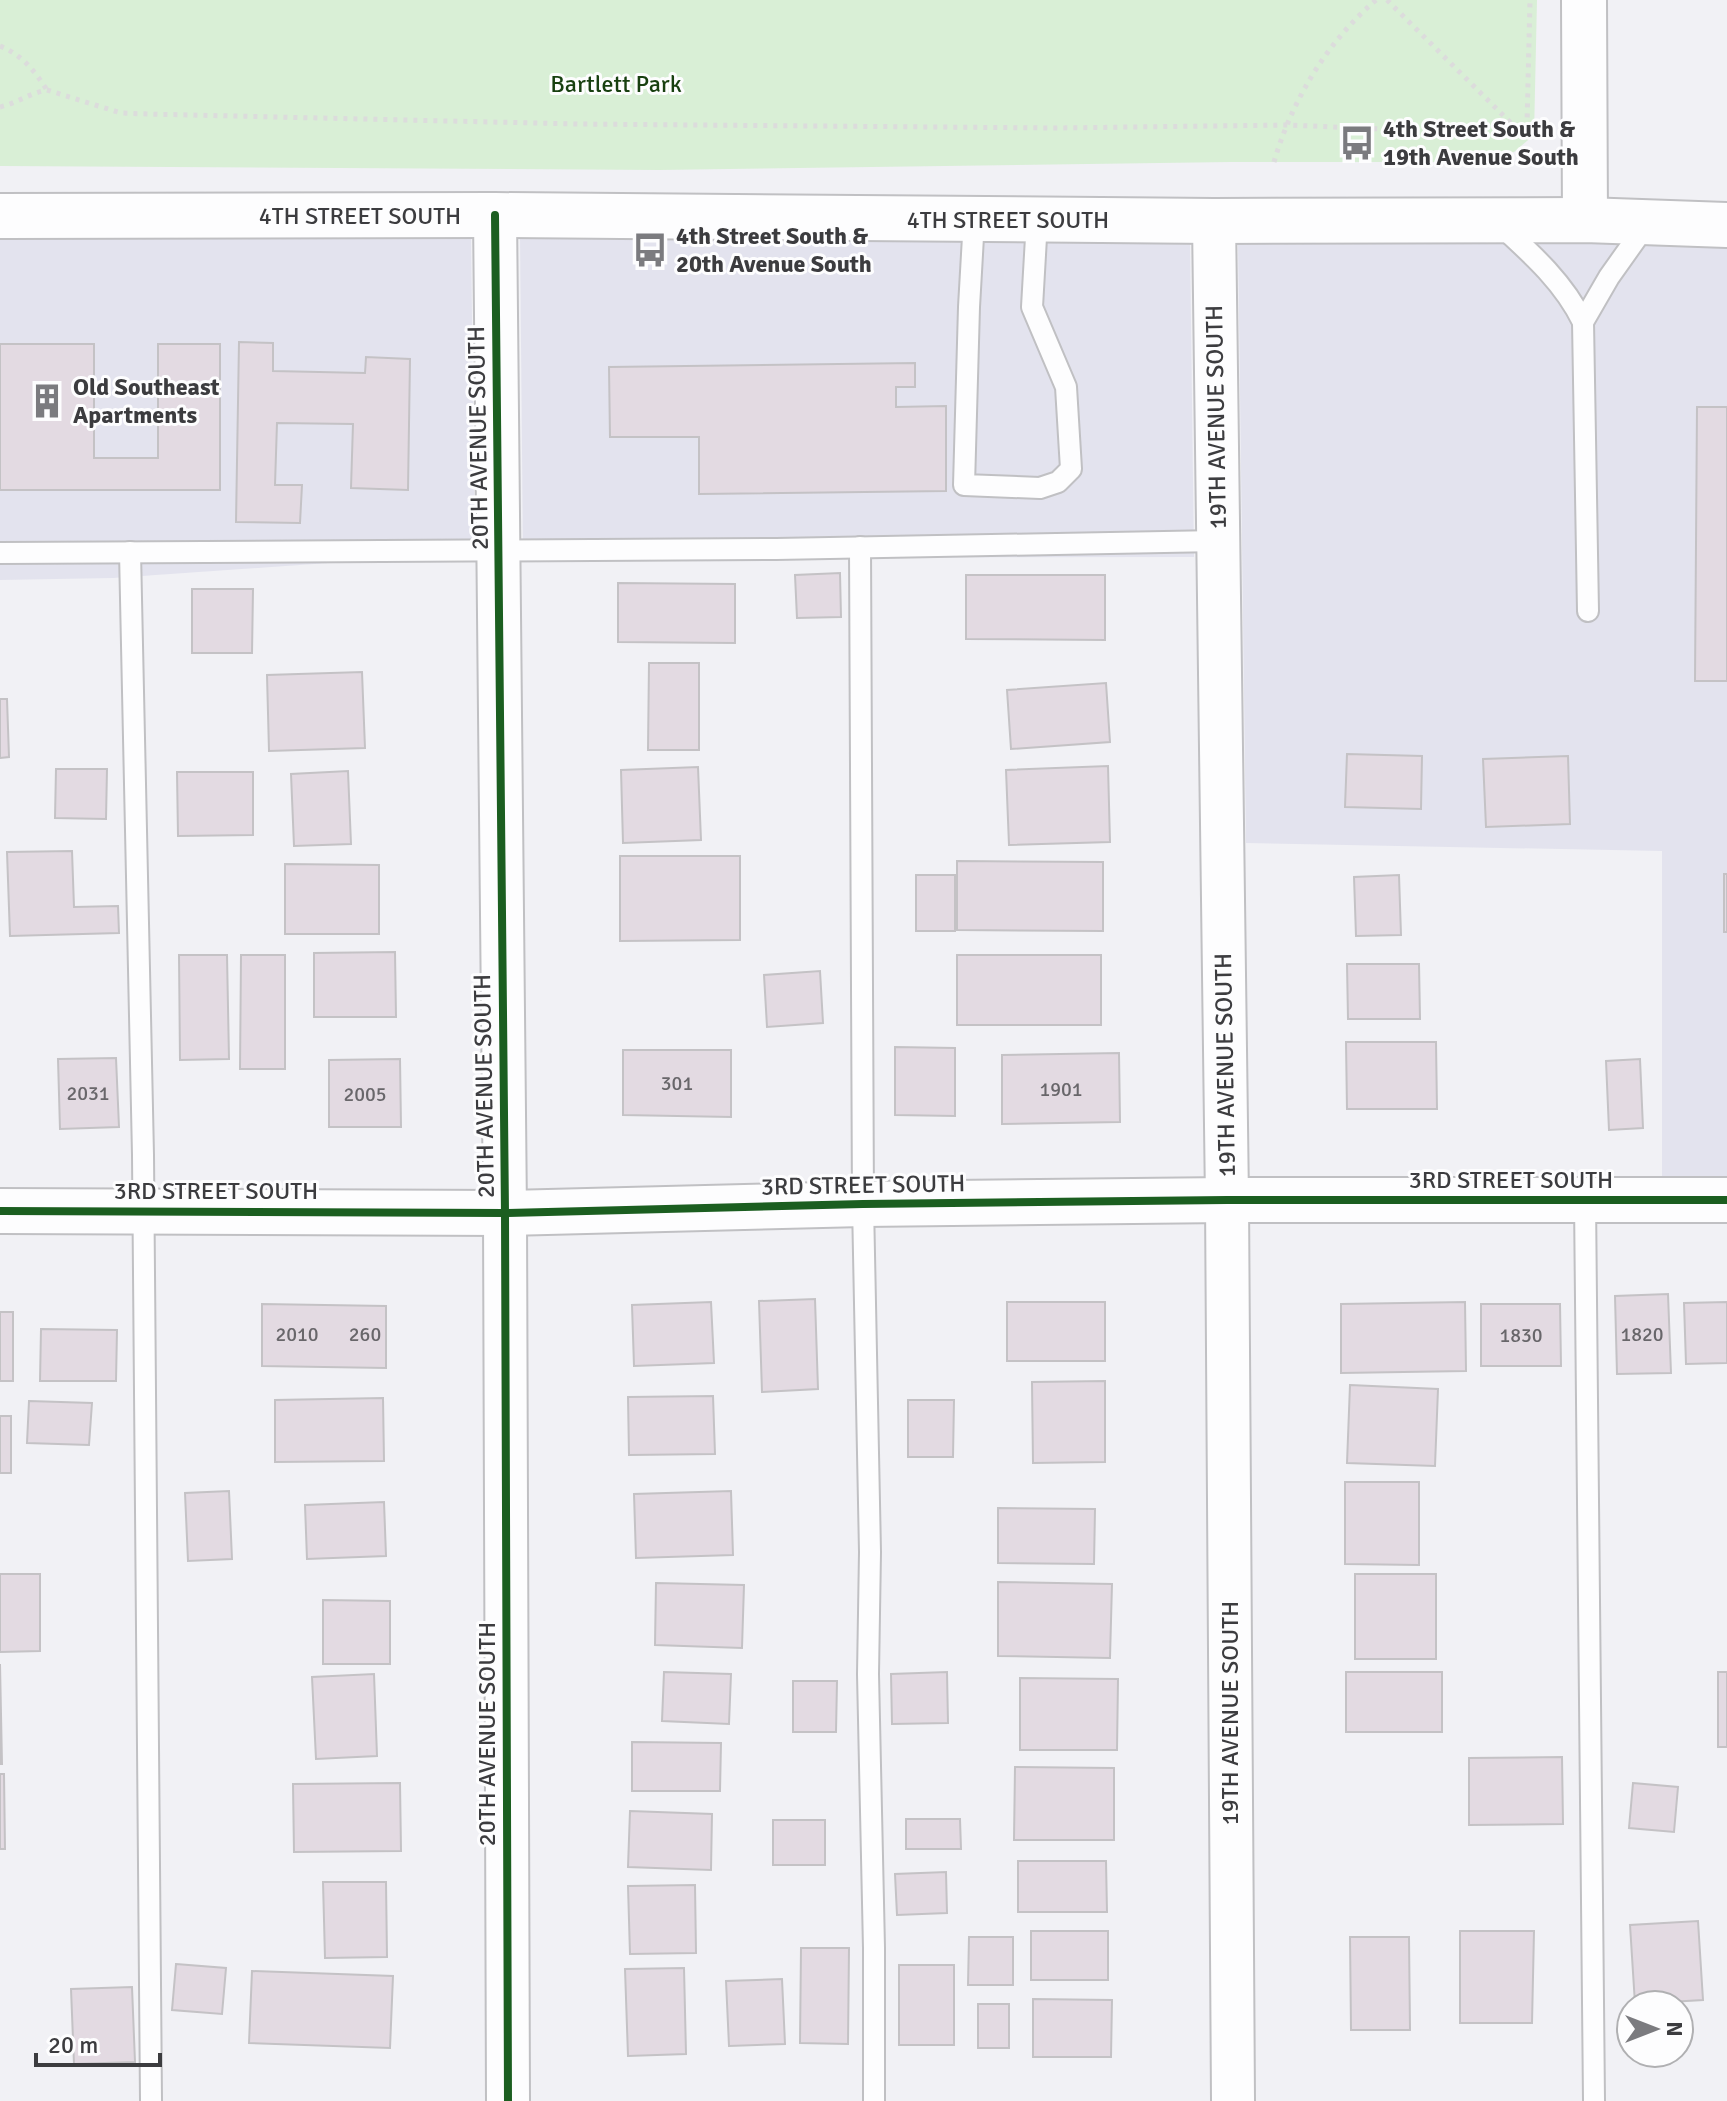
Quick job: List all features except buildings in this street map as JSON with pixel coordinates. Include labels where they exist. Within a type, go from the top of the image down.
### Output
[{"type":"street","points":[[1584,0],[1585,220]]},
{"type":"street","name":"20TH AVENUE SOUTH","points":[[495,215],[505,1213],[508,2101]]},
{"type":"street","name":"4TH STREET SOUTH","points":[[0,216],[1585,220],[1727,225]]},
{"type":"street","name":"19TH AVENUE SOUTH","points":[[1214,221],[1227,1200],[1233,2101]]},
{"type":"street","name":"3RD STREET SOUTH","points":[[0,1211],[505,1213],[863,1204],[1227,1200],[1727,1200]]},
{"type":"lane","points":[[974,219],[964,485],[1040,488],[1058,482],[1071,469],[1066,387],[1032,307],[1037,220]]},
{"type":"lane","points":[[1496,220],[1542,263],[1563,288],[1583,322],[1588,611]]},
{"type":"lane","points":[[1583,322],[1609,277],[1648,222]]},
{"type":"lane","points":[[0,553],[860,547],[1218,541]]},
{"type":"lane","points":[[860,547],[863,1204],[870,1552],[868,1674],[874,2101]]},
{"type":"lane","points":[[130,552],[143,1210],[151,2101]]},
{"type":"lane","points":[[1585,1200],[1594,2101]]},
{"type":"path","points":[[1274,162],[1287,125],[1318,64],[1341,33],[1376,0]]},
{"type":"path","points":[[1387,0],[1523,135]]},
{"type":"path","points":[[1523,135],[1527,125],[1530,0]]},
{"type":"path","points":[[0,46],[17,53],[36,72],[47,90]]},
{"type":"path","points":[[0,107],[47,90],[121,113],[147,114],[578,124],[1055,128],[1287,125],[1523,135]]},
{"type":"shaded area","points":[[471,237],[475,558],[399,558],[113,578],[0,580],[0,238]]},
{"type":"shaded area","points":[[520,237],[1190,243],[1194,557],[523,558]]},
{"type":"shaded area","points":[[1585,242],[1727,247],[1727,1179],[1662,1179],[1662,851],[1246,843],[1238,243]]},
{"type":"green space","name":"Bartlett Park","points":[[0,0],[1537,0],[1534,135],[1514,152],[1471,162],[659,170],[0,166]]},
{"type":"cycle path","points":[[495,215],[505,1213],[508,2101]]},
{"type":"cycle path","points":[[0,1211],[505,1213],[863,1204],[1227,1200],[1727,1200]]},
{"type":"place","name":"4th Street South & 19th Avenue South","points":[[1357,143]]},
{"type":"place","name":"4th Street South & 20th Avenue South","points":[[650,250]]},
{"type":"place","name":"Old Southeast Apartments","points":[[47,401]]}]
